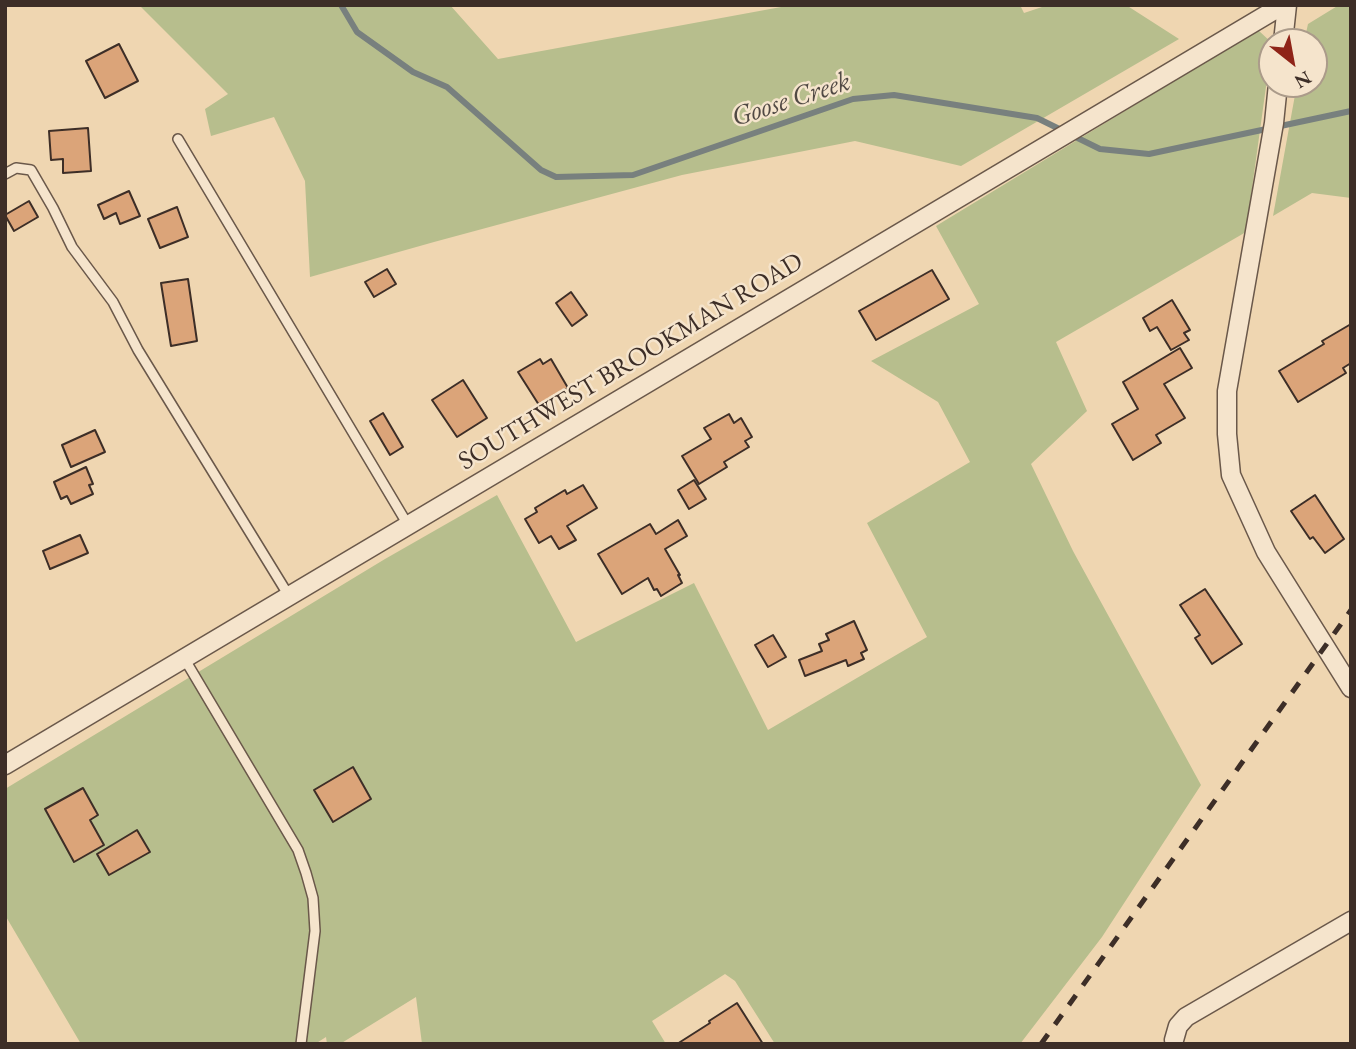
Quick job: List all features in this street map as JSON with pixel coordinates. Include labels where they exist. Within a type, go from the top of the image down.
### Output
[{"type":"street","points":[[1284,28],[1285,5]]},
{"type":"street","name":"SOUTHWEST BROOKMAN ROAD","points":[[5,765],[1285,5]]},
{"type":"street","points":[[1277,98],[1227,391],[1231,475],[1266,552],[1351,688]]},
{"type":"street","points":[[1174,1040],[1178,1026],[1186,1017],[1351,922]]},
{"type":"lane","points":[[178,139],[408,525]]},
{"type":"lane","points":[[5,174],[16,168],[31,170],[72,247],[113,302],[138,350],[289,596]]},
{"type":"lane","points":[[184,658],[298,850],[306,873],[313,898],[315,931],[301,1044]]},
{"type":"green space","points":[[139,5],[450,5],[498,59],[792,5],[1020,5],[1024,13],[1048,5],[1126,5],[1179,39],[961,166],[855,141],[682,175],[310,277],[305,181],[274,117],[211,136],[205,109],[228,94]]},
{"type":"green space","points":[[1339,5],[1351,5],[1351,198],[1312,193],[1273,216],[1294,98],[1328,98],[1328,28],[1307,28],[1308,24]]},
{"type":"green space","points":[[1258,30],[1258,98],[1264,98],[1246,232],[1056,342],[1087,411],[1031,464],[1073,551],[1201,785],[1102,937],[1020,1044],[775,1044],[735,981],[725,974],[652,1021],[666,1044],[422,1044],[416,997],[340,1044],[327,1044],[326,1037],[315,1044],[81,1044],[5,915],[5,789],[385,559],[497,495],[576,642],[694,583],[768,730],[927,637],[867,523],[970,462],[938,402],[871,361],[979,304],[936,226]]},
{"type":"building","points":[[119,44],[138,81],[105,98],[86,61]]},
{"type":"building","points":[[88,128],[91,171],[63,173],[63,159],[51,160],[49,131]]},
{"type":"building","points":[[129,191],[140,216],[120,224],[116,213],[104,219],[98,205]]},
{"type":"building","points":[[29,201],[38,217],[14,231],[5,215]]},
{"type":"building","points":[[177,207],[188,237],[160,248],[148,219]]},
{"type":"building","points":[[387,269],[396,284],[374,297],[365,282]]},
{"type":"building","points":[[932,270],[949,299],[876,340],[859,311]]},
{"type":"building","points":[[188,279],[197,341],[171,346],[161,283]]},
{"type":"building","points":[[571,292],[587,315],[572,326],[556,303]]},
{"type":"building","points":[[1172,300],[1190,330],[1184,333],[1189,340],[1171,350],[1157,327],[1150,331],[1143,318]]},
{"type":"building","points":[[1351,324],[1351,363],[1343,368],[1346,373],[1298,402],[1279,371]]},
{"type":"building","points":[[1180,348],[1192,368],[1164,384],[1185,418],[1156,435],[1161,443],[1133,460],[1112,424],[1138,409],[1123,382]]},
{"type":"building","points":[[540,359],[543,364],[551,359],[568,388],[539,405],[518,372]]},
{"type":"building","points":[[463,380],[487,418],[457,437],[432,400]]},
{"type":"building","points":[[383,413],[403,447],[390,455],[370,421]]},
{"type":"building","points":[[729,414],[734,423],[741,418],[752,437],[745,441],[749,447],[724,462],[727,467],[699,484],[682,456],[711,439],[704,428]]},
{"type":"building","points":[[95,430],[105,452],[71,467],[62,445]]},
{"type":"building","points":[[86,467],[93,484],[89,485],[93,494],[71,504],[67,496],[61,499],[54,482]]},
{"type":"building","points":[[694,480],[706,499],[689,509],[678,490]]},
{"type":"building","points":[[583,485],[597,508],[567,526],[576,540],[559,549],[551,536],[539,543],[525,519],[537,512],[535,508],[565,490],[567,494]]},
{"type":"building","points":[[1315,495],[1344,539],[1325,553],[1313,537],[1310,539],[1291,511]]},
{"type":"building","points":[[678,520],[687,536],[665,549],[682,583],[661,596],[657,589],[654,590],[648,578],[622,594],[598,554],[650,524],[656,534]]},
{"type":"building","points":[[80,535],[88,553],[50,569],[43,551]]},
{"type":"building","points":[[1205,589],[1242,644],[1212,664],[1195,638],[1200,635],[1180,605]]},
{"type":"building","points":[[854,621],[867,650],[861,653],[864,659],[848,666],[846,660],[805,676],[799,660],[822,651],[819,644],[829,640],[826,634]]},
{"type":"building","points":[[773,635],[786,657],[768,667],[755,645]]},
{"type":"building","points":[[353,767],[371,799],[333,822],[314,790]]},
{"type":"building","points":[[83,788],[98,815],[90,820],[104,845],[74,862],[45,809]]},
{"type":"building","points":[[137,830],[150,852],[109,875],[97,854]]},
{"type":"building","points":[[737,1003],[763,1044],[677,1044],[710,1023],[709,1021]]},
{"type":"waterway","name":"Goose Creek","points":[[341,5],[357,32],[413,72],[447,87],[541,170],[556,177],[633,175],[853,99],[894,95],[1037,118],[1100,149],[1149,154],[1351,111]]},
{"type":"railway","points":[[1041,1044],[1351,610]]}]
